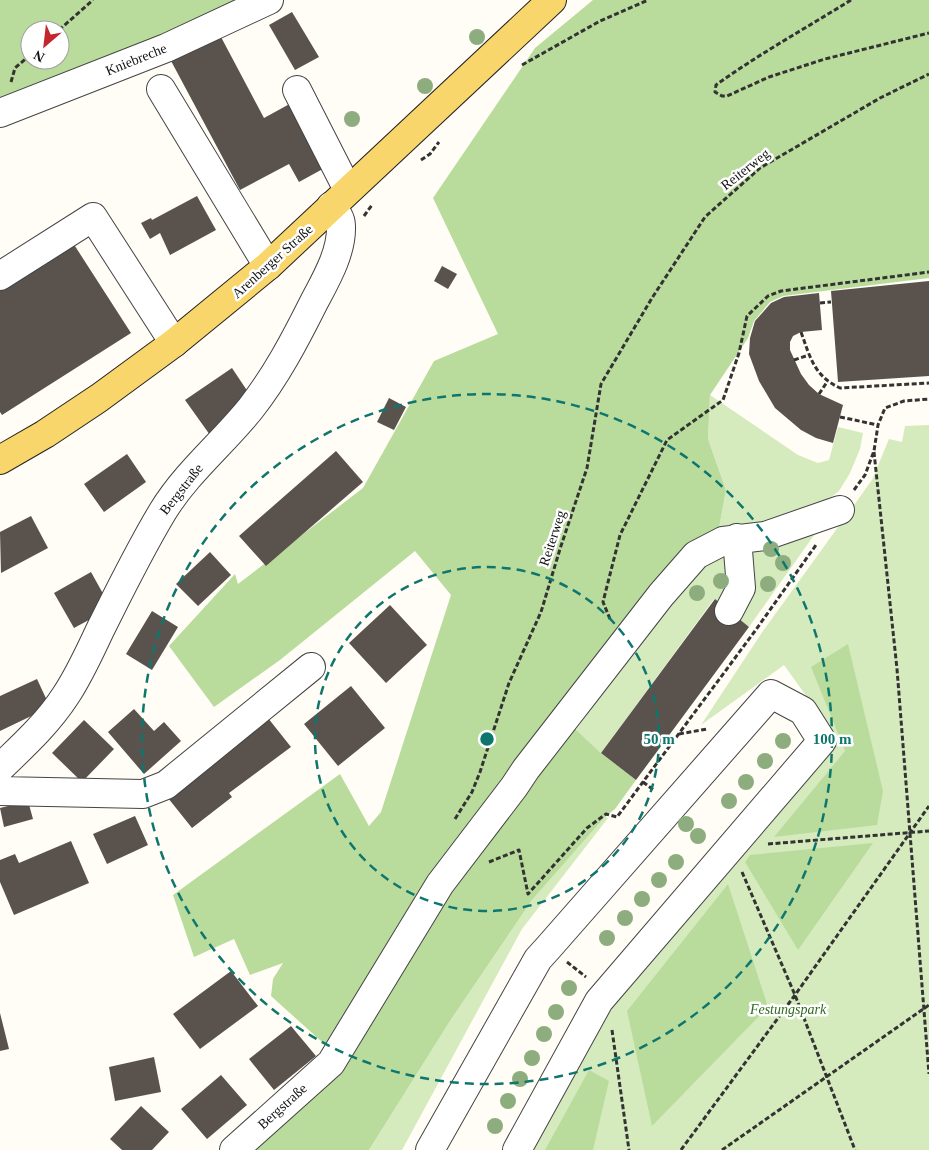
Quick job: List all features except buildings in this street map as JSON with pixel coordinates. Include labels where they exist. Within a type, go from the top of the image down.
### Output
[{"type":"main road","name":"Arenberger Straße","points":[[2,455],[78,412],[174,343],[268,266],[552,0]]},
{"type":"street","name":"Kniebreche","points":[[0,113],[166,48],[269,0]]},
{"type":"street","points":[[160,89],[268,266]]},
{"type":"street","name":"Bergstraße","points":[[0,768],[29,740],[67,694],[133,563],[176,492],[240,421],[274,375],[295,339],[333,262],[341,225],[339,219],[339,198],[297,90]]},
{"type":"street","points":[[0,276],[92,217],[174,343]]},
{"type":"street","name":"Bergstraße","points":[[234,1150],[331,1063],[440,884],[526,769],[661,595],[696,555],[723,541],[765,536],[840,510]]},
{"type":"street","points":[[729,611],[741,588],[737,538]]},
{"type":"street","points":[[0,791],[143,794],[158,789],[166,785],[312,666]]},
{"type":"street","points":[[430,1150],[538,960],[771,694],[803,711],[822,741],[599,1002],[517,1150]]},
{"type":"path","points":[[70,20],[93,0]]},
{"type":"path","points":[[516,69],[600,21],[648,0]]},
{"type":"path","points":[[851,0],[741,68],[716,85],[715,92],[726,96],[769,77],[825,59],[929,33]]},
{"type":"path","name":"Reiterweg","points":[[454,821],[472,792],[509,683],[541,612],[587,468],[601,384],[652,298],[705,217],[760,168],[880,98],[929,74]]},
{"type":"path","points":[[416,163],[430,154],[443,137]]},
{"type":"path","points":[[340,235],[367,213],[377,200]]},
{"type":"path","points":[[603,602],[620,535],[667,440],[723,400],[738,353],[747,316],[758,303],[768,296],[781,291],[929,272]]},
{"type":"path","points":[[820,303],[831,302]]},
{"type":"path","points":[[801,332],[814,368],[827,382],[840,388],[929,382]]},
{"type":"path","points":[[794,360],[809,355]]},
{"type":"path","points":[[819,394],[827,382]]},
{"type":"path","points":[[929,399],[904,401],[886,408],[878,426],[874,450],[897,669],[929,1074]]},
{"type":"path","points":[[840,418],[878,426]]},
{"type":"path","points":[[487,863],[519,850],[528,894],[587,828],[606,814],[617,817],[755,632]]},
{"type":"path","points":[[681,1150],[795,995],[929,806]]},
{"type":"path","points":[[856,1150],[826,1078],[795,995],[731,847],[929,831]]},
{"type":"path","points":[[722,1150],[929,1005]]},
{"type":"green space","points":[[0,0],[247,0],[0,105]]},
{"type":"green space","points":[[593,0],[929,0],[929,278],[783,296],[770,302],[754,321],[748,338],[710,395],[708,439],[726,490],[719,528],[558,713],[601,753],[636,780],[615,809],[605,817],[532,900],[450,1021],[369,1150],[247,1150],[342,1060],[271,996],[273,979],[283,963],[250,975],[234,939],[194,957],[173,895],[340,774],[369,826],[381,812],[451,595],[415,551],[280,660],[214,707],[169,646],[235,574],[238,584],[363,488],[434,361],[498,334],[433,198],[535,48]]},
{"type":"green space","points":[[710,395],[798,455],[818,463],[829,460],[838,427],[863,433],[860,449],[850,473],[839,491],[816,509],[763,524],[719,528],[726,490],[708,439]]},
{"type":"green space","name":"Festungspark","points":[[929,425],[929,1150],[526,1150],[613,997],[835,736],[784,665],[701,725],[763,631],[872,480],[889,439],[902,442],[905,426]]},
{"type":"green space","points":[[817,531],[749,627],[733,614],[750,549]]},
{"type":"green space","points":[[726,553],[731,556],[724,607],[714,599],[601,753],[576,730],[659,616],[701,568]]},
{"type":"green space","points":[[848,644],[883,791],[877,825],[774,837],[845,751],[811,667]]},
{"type":"green space","points":[[605,817],[608,818],[522,929],[402,1150],[369,1150],[450,1021],[532,900]]},
{"type":"green space","points":[[873,843],[798,950],[745,862],[750,855]]},
{"type":"green space","points":[[728,884],[768,1007],[652,1126],[627,1011]]},
{"type":"green space","points":[[589,1070],[609,1081],[593,1150],[545,1150]]}]
